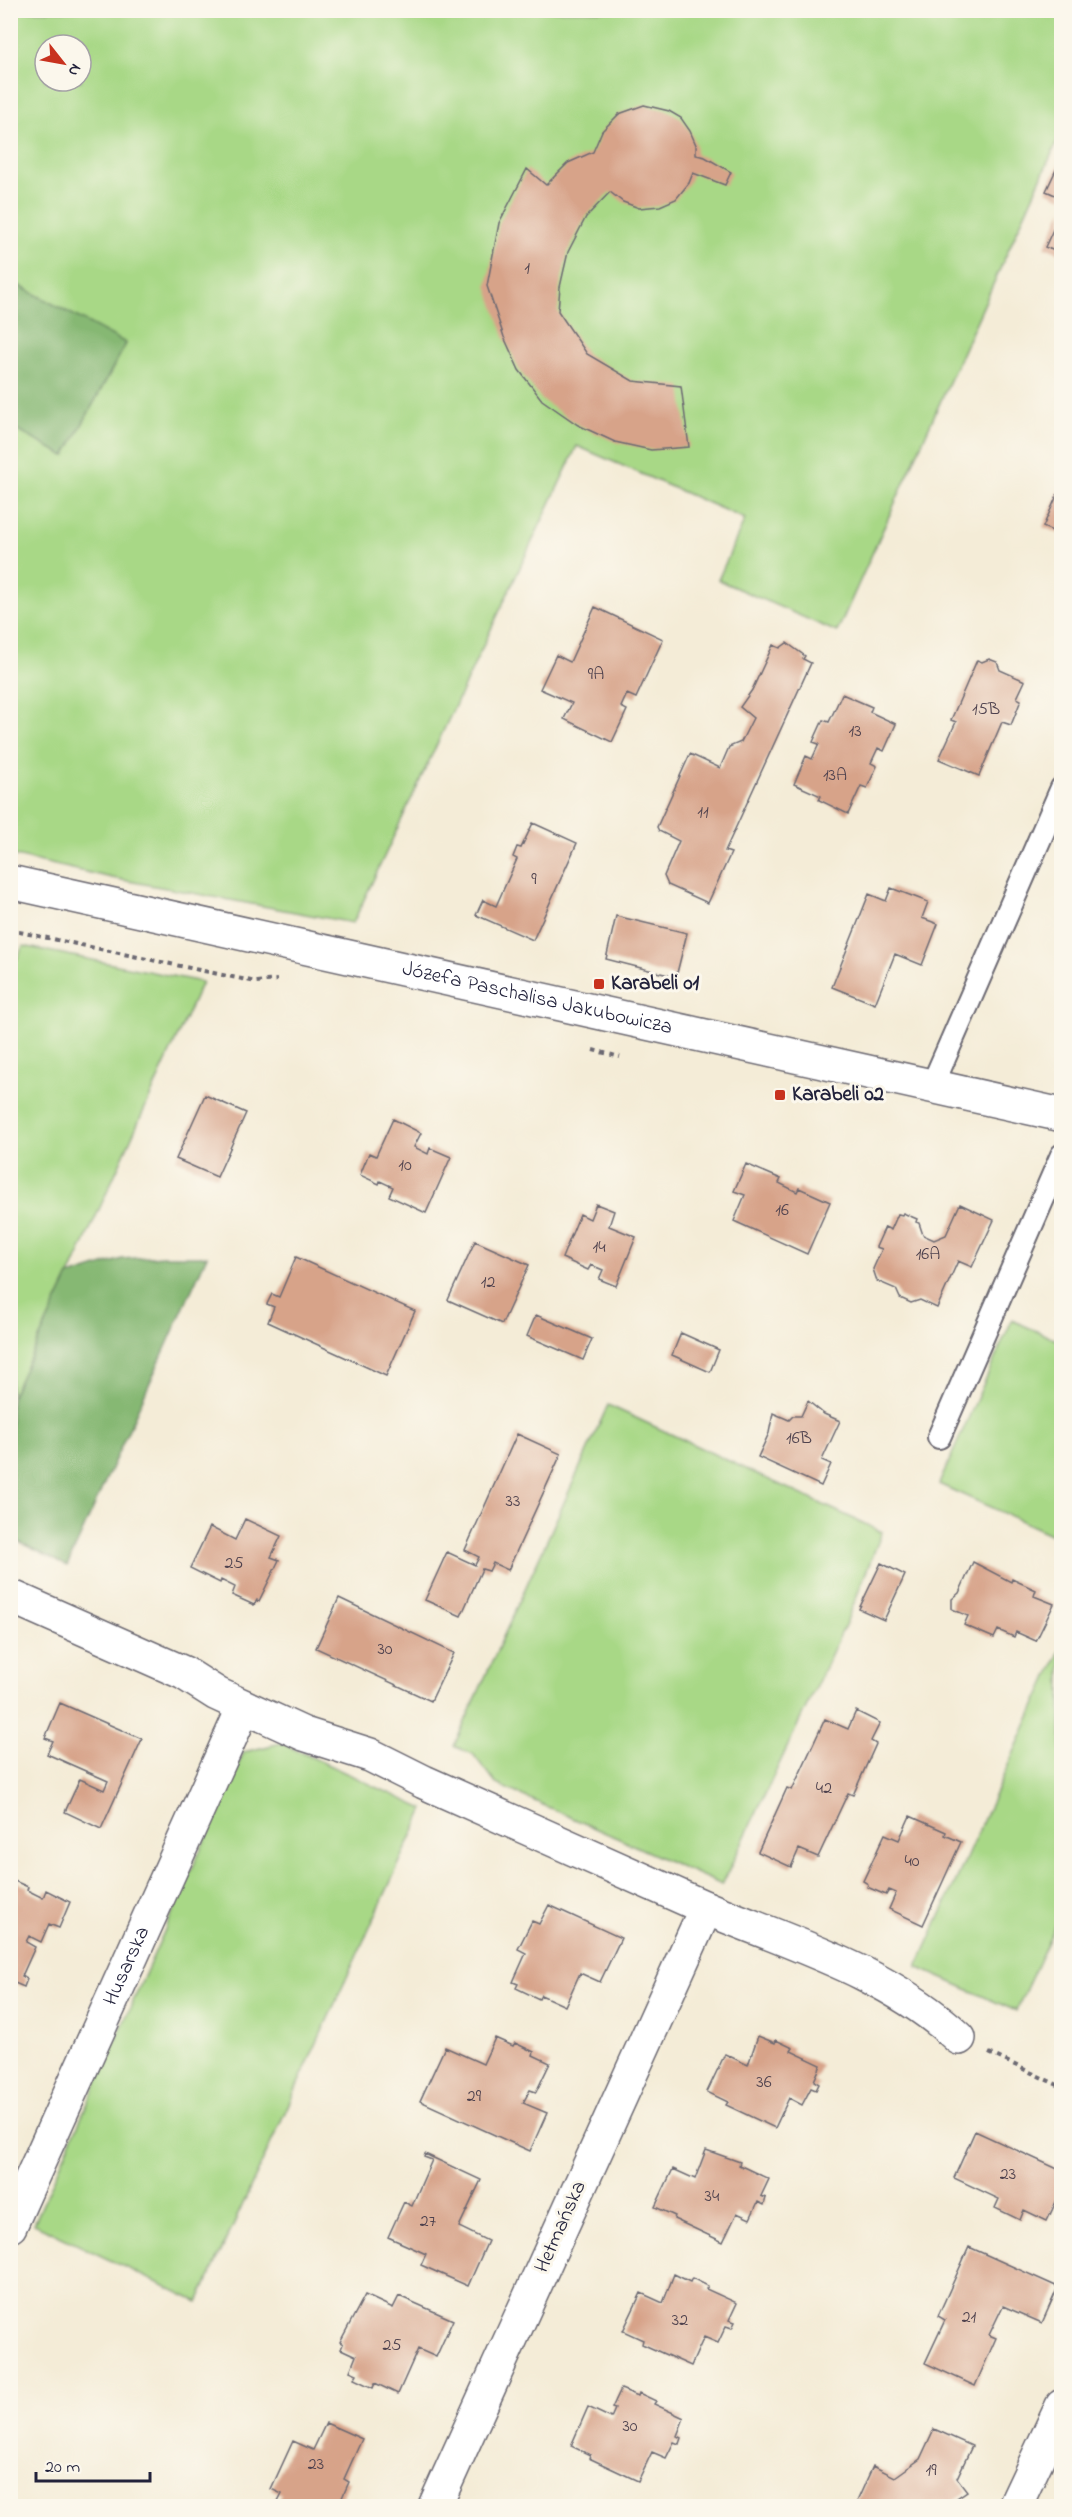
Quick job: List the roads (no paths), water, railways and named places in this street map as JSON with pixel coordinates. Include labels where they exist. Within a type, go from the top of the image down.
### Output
[{"type":"street","name":"Józefa Paschalisa Jakubowicza","points":[[11,883],[1062,1115]]},
{"type":"street","points":[[10,1596],[184,1673],[217,1694],[304,1734],[370,1755],[435,1787],[706,1908],[828,1958],[896,1992],[936,2017],[959,2038]]},
{"type":"street","name":"Husarska","points":[[10,2226],[244,1707]]},
{"type":"street","name":"Hetmańska","points":[[435,2506],[706,1908]]},
{"type":"street","points":[[1015,2506],[1062,2406]]},
{"type":"lane","points":[[932,1086],[1062,788]]},
{"type":"lane","points":[[939,1437],[1062,1155]]},
{"type":"place","name":"Karabeli 01","points":[[599,984]]},
{"type":"place","name":"Karabeli 02","points":[[780,1095]]}]
